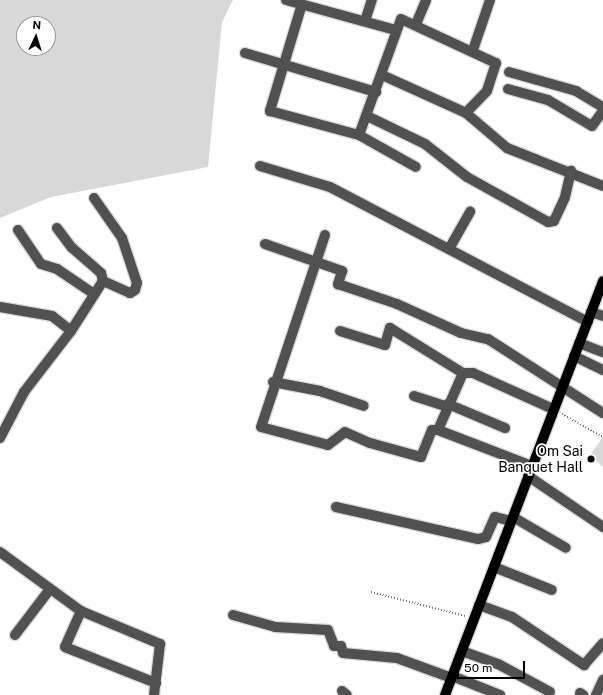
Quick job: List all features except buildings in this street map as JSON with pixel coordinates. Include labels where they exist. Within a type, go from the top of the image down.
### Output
[{"type":"main road","points":[[445,695],[603,281]]},
{"type":"street","points":[[286,0],[305,3],[396,30]]},
{"type":"street","points":[[365,21],[372,0]]},
{"type":"street","points":[[416,24],[426,0]]},
{"type":"street","points":[[472,50],[490,0]]},
{"type":"street","points":[[305,3],[282,63],[270,111],[359,135],[416,167]]},
{"type":"street","points":[[359,135],[376,92],[401,19],[416,24],[496,63],[487,91],[466,113]]},
{"type":"street","points":[[245,53],[376,92]]},
{"type":"street","points":[[509,72],[576,91],[603,107]]},
{"type":"street","points":[[382,75],[466,113],[507,148],[571,171],[603,186]]},
{"type":"street","points":[[508,88],[548,100],[592,126],[603,111]]},
{"type":"street","points":[[367,116],[425,144],[467,178],[548,222],[554,221],[565,197],[571,171]]},
{"type":"street","points":[[260,166],[330,187],[449,249],[589,317],[603,316]]},
{"type":"street","points":[[57,228],[72,248],[100,273],[103,281],[130,292],[135,290],[137,283],[122,238],[94,198]]},
{"type":"street","points":[[449,249],[470,212]]},
{"type":"street","points":[[18,230],[41,264],[57,269],[94,294]]},
{"type":"street","points":[[325,235],[273,382],[260,426],[328,445],[345,432],[370,443],[421,456],[432,430],[438,430],[530,471],[603,527]]},
{"type":"street","points":[[265,244],[342,271],[338,284],[400,305],[461,333],[488,339],[603,414]]},
{"type":"street","points":[[0,438],[24,392],[71,330],[103,281]]},
{"type":"street","points":[[0,307],[52,316],[71,330]]},
{"type":"street","points":[[340,331],[385,345],[390,328],[463,373],[473,373],[553,409]]},
{"type":"street","points":[[579,343],[603,352]]},
{"type":"street","points":[[574,356],[603,370]]},
{"type":"street","points":[[438,430],[463,373]]},
{"type":"street","points":[[273,382],[320,391],[364,406]]},
{"type":"street","points":[[414,396],[448,405],[506,428]]},
{"type":"street","points":[[336,507],[478,539],[486,537],[495,517],[512,519],[566,548]]},
{"type":"street","points":[[1,556],[81,611],[160,644],[154,695]]},
{"type":"street","points":[[494,568],[552,590]]},
{"type":"street","points":[[15,635],[50,589]]},
{"type":"street","points":[[479,605],[512,617],[584,665],[603,643]]},
{"type":"street","points":[[81,611],[65,647],[156,683]]},
{"type":"street","points":[[233,615],[275,627],[328,630],[334,646],[341,646],[343,653],[397,658],[500,695]]},
{"type":"street","points":[[462,651],[498,664],[550,692]]},
{"type":"street","points":[[596,695],[603,680]]},
{"type":"path","points":[[553,409],[603,437]]},
{"type":"path","points":[[371,592],[474,618]]},
{"type":"shaded area","points":[[0,0],[233,0],[222,22],[208,167],[51,197],[0,218]]},
{"type":"shaded area","points":[[603,437],[603,467],[590,455]]},
{"type":"place","name":"Om Sai Banquet Hall","points":[[591,459]]}]
